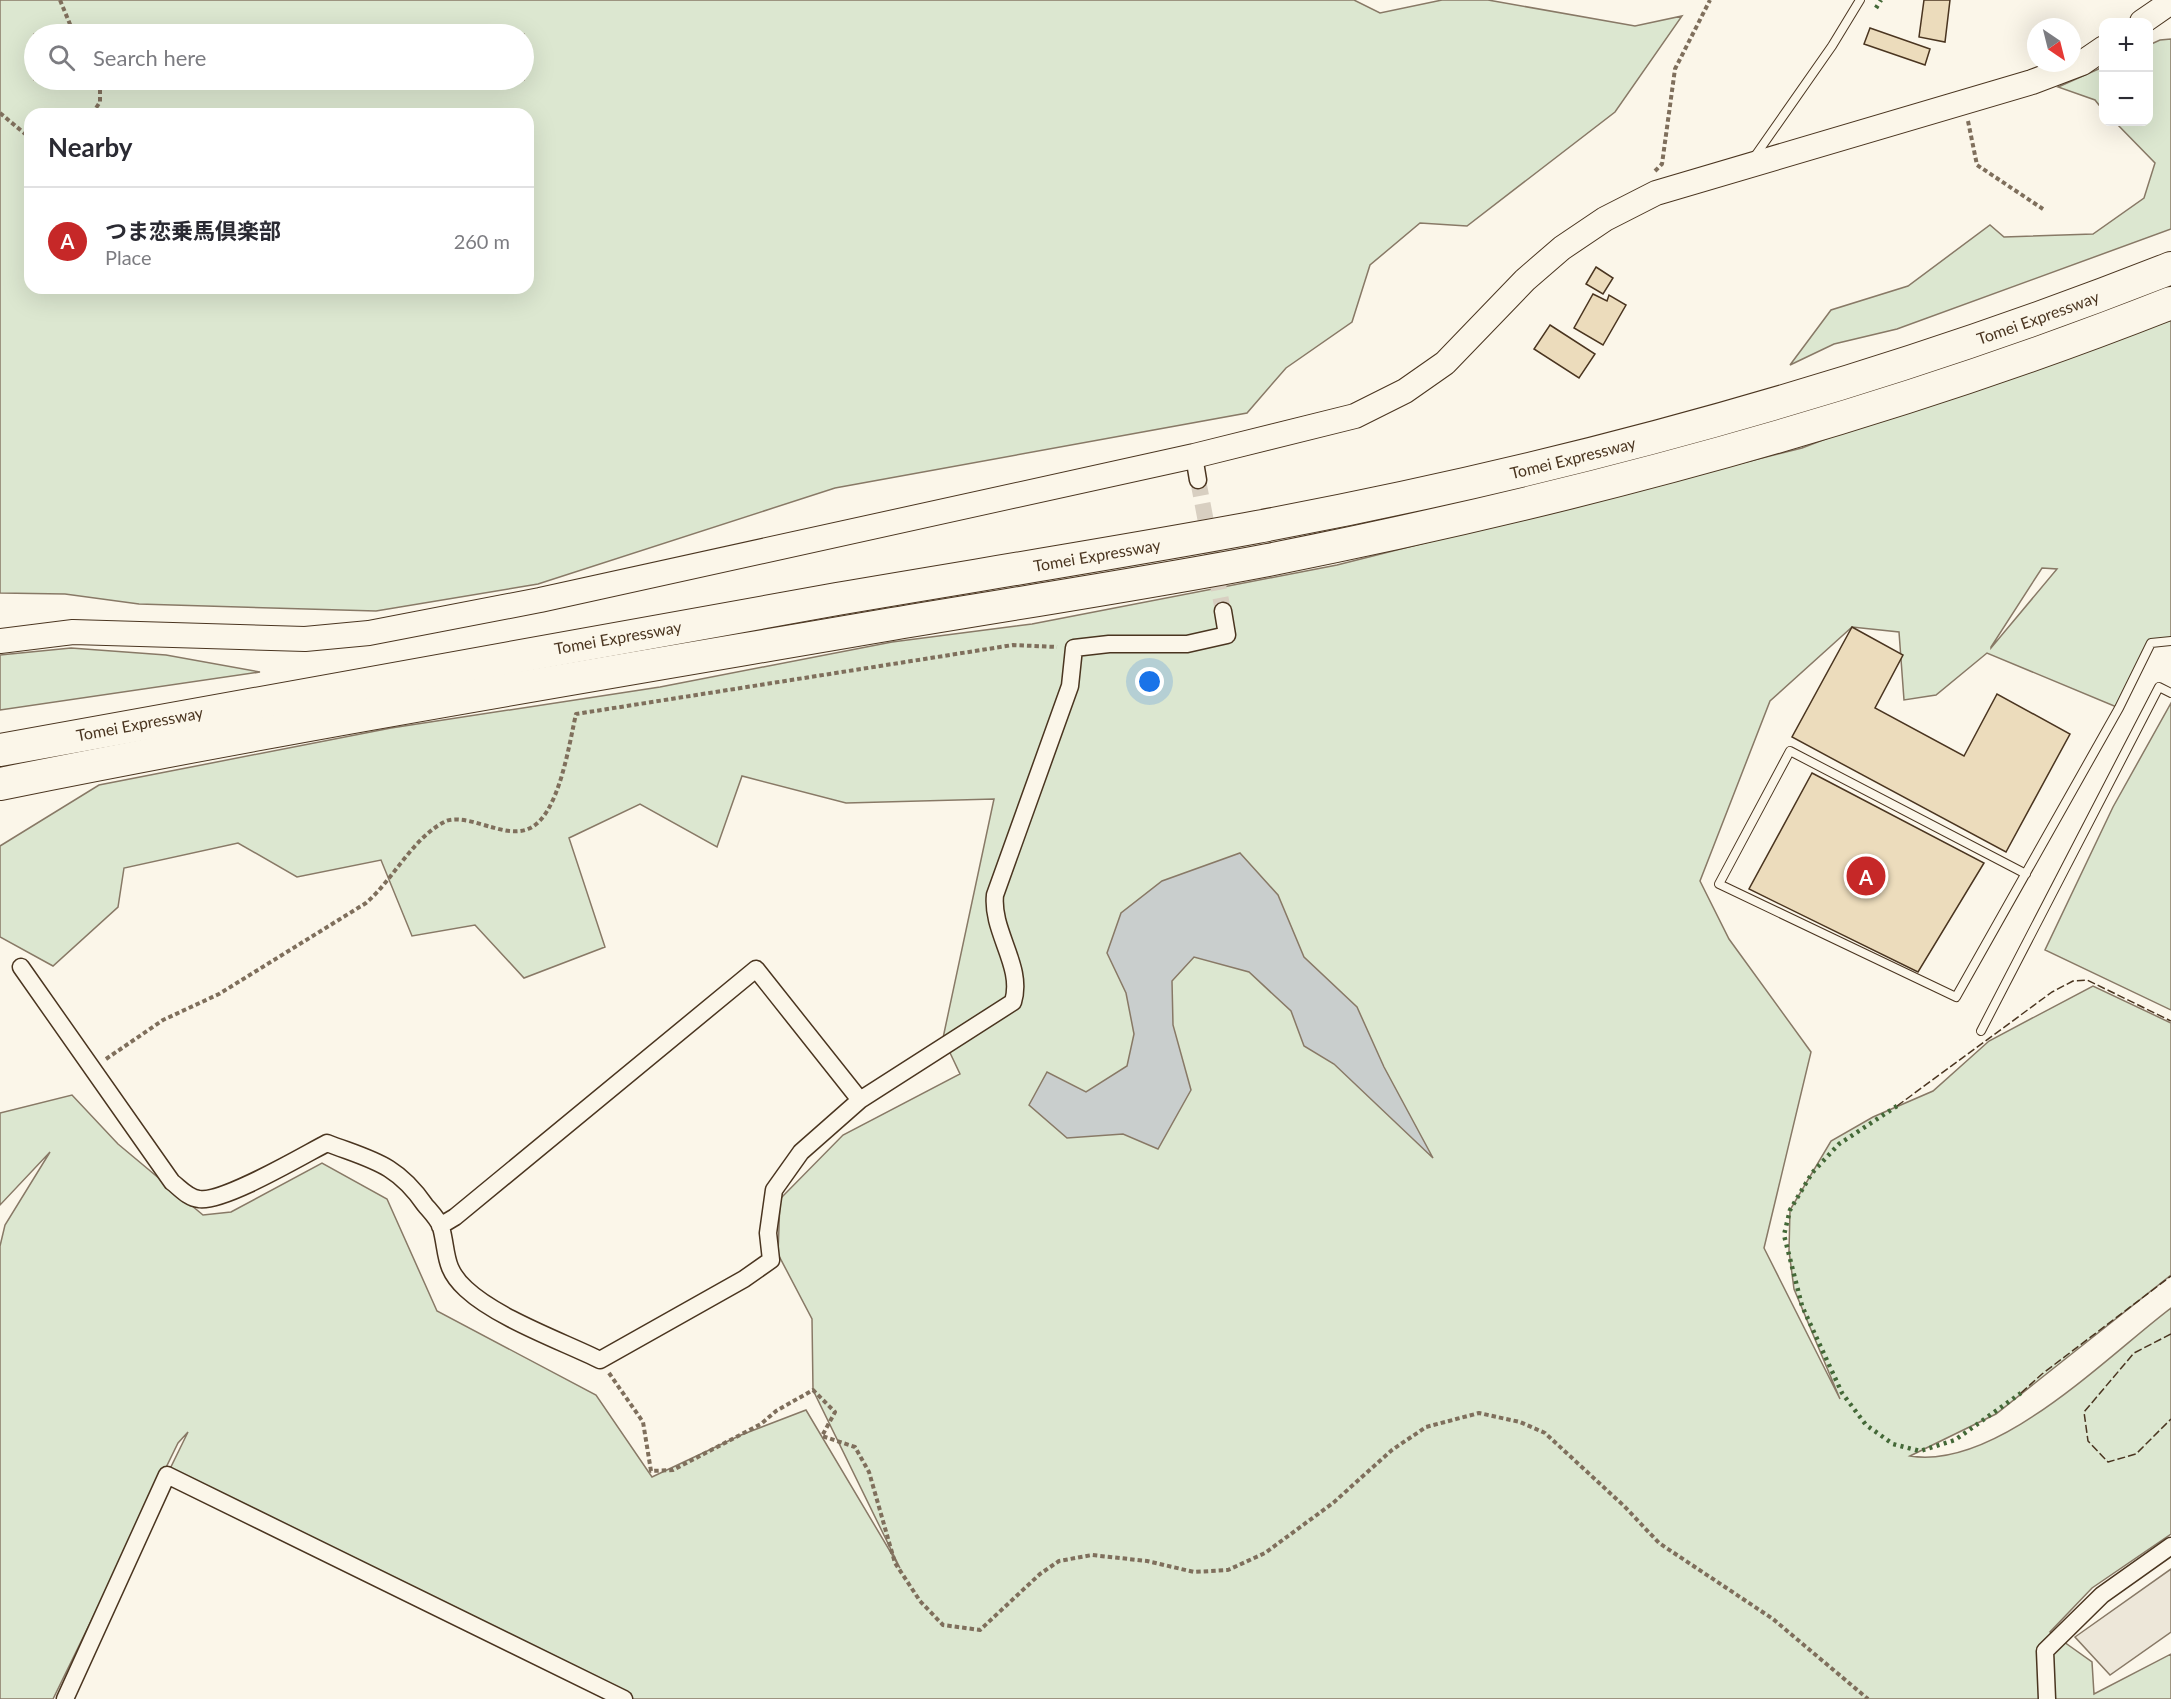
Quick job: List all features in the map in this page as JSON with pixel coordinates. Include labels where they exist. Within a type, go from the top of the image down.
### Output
[{"type":"highway","name":"Tomei Expressway","points":[[0,750],[364,681],[1260,526],[1490,477],[1646,439],[1824,388],[1974,341],[2171,268]]},
{"type":"highway","name":"Tomei Expressway","points":[[0,784],[192,745],[1267,560],[1497,509],[1654,470],[1835,420],[1985,371],[2171,303]]},
{"type":"street","points":[[2148,18],[2170,3]]},
{"type":"street","points":[[0,641],[73,632],[305,639],[369,633],[540,600],[1194,456],[1355,416],[1405,391],[1445,363],[1525,280],[1562,248],[1605,219],[1656,193],[2052,75],[2082,63],[2099,51]]},
{"type":"street","points":[[1194,456],[1198,480]]},
{"type":"street","points":[[21,967],[172,1182],[189,1196],[201,1200],[229,1193],[327,1143],[393,1168],[417,1192],[440,1226],[446,1261],[465,1289],[494,1310],[600,1360],[744,1280],[771,1260],[768,1233],[774,1190],[801,1152],[860,1100],[1013,1002],[1018,986],[994,909],[995,896],[1070,686],[1074,648],[1108,644],[1187,644],[1227,635],[1223,610]]},
{"type":"street","points":[[440,1226],[455,1217],[756,969],[860,1100]]},
{"type":"street","points":[[65,1699],[167,1475],[624,1699]]},
{"type":"street","points":[[2047,1699],[2045,1651],[2102,1595],[2171,1546]]},
{"type":"lane","points":[[1750,164],[1832,46],[1860,0]]},
{"type":"lane","points":[[2026,874],[1790,751],[1719,884],[1956,997],[2026,874],[2119,708],[2151,643],[2171,641]]},
{"type":"lane","points":[[1981,1031],[2158,687],[2171,693]]},
{"type":"path","points":[[60,0],[70,24]]},
{"type":"path","points":[[1654,172],[1662,164],[1675,69],[1710,0]]},
{"type":"path","points":[[96,108],[100,102],[100,90]]},
{"type":"path","points":[[1965,102],[1977,165],[2043,209]]},
{"type":"path","points":[[0,113],[24,133]]},
{"type":"path","points":[[91,1069],[163,1020],[219,994],[366,903],[380,891],[423,837],[448,820],[469,821],[507,831],[528,829],[547,813],[559,781],[576,714],[1014,645],[1074,648]]},
{"type":"path","points":[[600,1360],[643,1422],[651,1470],[673,1470],[761,1424],[813,1390],[835,1412],[822,1436],[855,1447],[869,1472],[895,1563],[920,1601],[943,1625],[973,1630],[980,1630],[1040,1574],[1059,1561],[1092,1555],[1147,1561],[1194,1572],[1228,1570],[1273,1546],[1333,1503],[1392,1450],[1425,1427],[1479,1413],[1520,1422],[1545,1433],[1624,1506],[1659,1543],[1773,1619],[1868,1699]]},
{"type":"green space","points":[[0,0],[1354,0],[1380,13],[1442,0],[1488,0],[1635,26],[1682,16],[1615,112],[1467,226],[1420,223],[1370,265],[1352,322],[1286,368],[1247,413],[835,488],[538,584],[376,611],[139,604],[65,594],[0,593]]},
{"type":"green space","points":[[2171,39],[2171,229],[1897,329],[1834,344],[1790,365],[1831,310],[1908,286],[1990,225],[2004,237],[2093,234],[2144,198],[2155,163],[2119,126],[2153,126],[2153,43]]},
{"type":"green space","points":[[2099,69],[2099,105],[2095,100],[2058,87]]},
{"type":"green space","points":[[2171,318],[2171,641],[2151,643],[2119,708],[1987,653],[1936,695],[1904,700],[1899,632],[1852,627],[1770,701],[1700,881],[1729,939],[1811,1052],[1764,1248],[1840,1399],[1794,1289],[1789,1251],[1790,1210],[1831,1141],[1873,1117],[1933,1091],[1989,1041],[2093,986],[2171,1023],[2171,1275],[1996,1414],[1910,1456],[1944,1456],[1978,1446],[2014,1428],[2049,1406],[2171,1308],[2171,1534],[2092,1588],[2050,1632],[2092,1662],[2094,1694],[2171,1654],[2171,1699],[624,1699],[167,1475],[188,1432],[178,1443],[53,1699],[0,1699],[0,1246],[5,1225],[50,1152],[0,1205],[0,1113],[72,1095],[118,1144],[203,1215],[231,1212],[322,1163],[387,1199],[437,1311],[596,1395],[652,1477],[741,1435],[806,1410],[900,1568],[813,1390],[812,1319],[778,1254],[780,1199],[843,1135],[960,1074],[943,1038],[994,799],[846,803],[742,776],[717,847],[640,804],[569,838],[605,947],[524,978],[475,925],[412,936],[381,860],[297,877],[238,843],[124,868],[118,907],[53,966],[0,937],[0,846],[99,785],[391,728],[660,687],[892,642],[1032,624],[1337,565],[1802,448],[1925,401]],"holes":[[[2042,568],[2057,569],[1991,648]]]},
{"type":"green space","points":[[71,648],[166,655],[260,672],[0,710],[0,655]]},
{"type":"green space","points":[[2171,703],[2171,1010],[2045,950],[2113,807]]},
{"type":"shaded area","points":[[1240,853],[1278,895],[1304,957],[1357,1007],[1384,1067],[1433,1158],[1334,1064],[1304,1046],[1291,1011],[1249,972],[1194,957],[1172,981],[1173,1025],[1191,1090],[1158,1149],[1123,1134],[1067,1138],[1029,1105],[1047,1072],[1086,1092],[1127,1066],[1134,1034],[1126,993],[1107,953],[1121,913],[1162,881]]},
{"type":"shaded area","points":[[2171,1569],[2171,1632],[2110,1675],[2075,1637]]},
{"type":"building","points":[[1924,0],[1950,0],[1945,42],[1919,37]]},
{"type":"building","points":[[1870,28],[1930,49],[1925,65],[1864,44]]},
{"type":"building","points":[[1596,267],[1613,278],[1603,294],[1586,284]]},
{"type":"building","points":[[1593,294],[1607,301],[1609,295],[1626,305],[1603,345],[1574,328]]},
{"type":"building","points":[[1550,325],[1595,354],[1579,378],[1534,349]]},
{"type":"building","points":[[1852,627],[1903,655],[1875,708],[1964,756],[1997,694],[2070,734],[2006,852],[1792,737]]},
{"type":"building","points":[[1812,773],[1984,863],[1918,972],[1749,889]]},
{"type":"tunnel","points":[[1198,480],[1223,611]]},
{"type":"hedge","points":[[1876,8],[1881,0]]},
{"type":"hedge","points":[[1897,1106],[1839,1144],[1812,1173],[1790,1210],[1784,1235],[1802,1306],[1842,1393],[1866,1425],[1893,1444],[1920,1451],[1955,1440],[2021,1393]]},
{"type":"fence","points":[[1897,1106],[2052,992],[2073,981],[2087,980],[2171,1021]]},
{"type":"fence","points":[[2021,1393],[2042,1374],[2171,1276]]},
{"type":"fence","points":[[2171,1334],[2134,1353],[2084,1412],[2088,1441],[2108,1462],[2136,1454],[2171,1419]]},
{"type":"place","name":"つま恋乗馬倶楽部","points":[[1866,876]]}]
